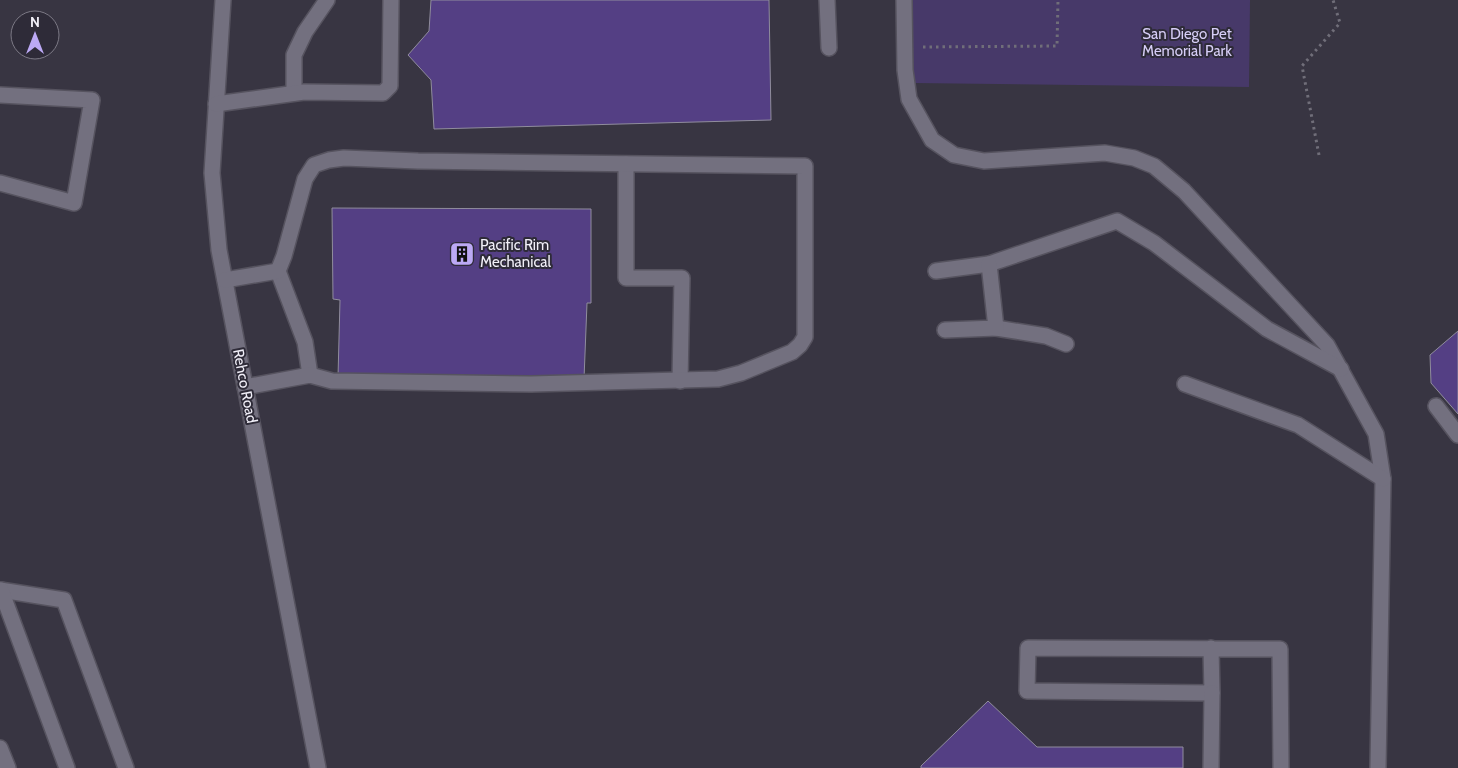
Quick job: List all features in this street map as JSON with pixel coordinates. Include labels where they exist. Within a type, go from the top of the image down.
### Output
[{"type":"street","name":"Rehco Road","points":[[222,0],[212,173],[219,250],[318,768]]},
{"type":"street","points":[[294,93],[294,55],[305,32],[327,0]]},
{"type":"street","points":[[216,104],[304,92],[383,93],[390,86],[391,0]]},
{"type":"street","points":[[827,0],[829,48]]},
{"type":"street","points":[[904,0],[905,70],[909,99],[932,140],[954,155],[984,161],[1105,154],[1134,158],[1154,166],[1184,191],[1327,345],[1376,434],[1383,479],[1378,768]]},
{"type":"street","points":[[0,94],[92,100],[74,203],[0,183]]},
{"type":"street","points":[[245,387],[310,375],[332,381],[531,384],[718,380],[741,373],[792,352],[805,337],[805,166],[344,158],[314,165],[305,179],[278,271],[305,342],[310,375]]},
{"type":"street","points":[[626,164],[626,278],[682,278],[680,381]]},
{"type":"street","points":[[936,271],[989,264],[1117,221],[1154,243],[1267,329],[1341,369]]},
{"type":"street","points":[[989,264],[996,328]]},
{"type":"street","points":[[225,280],[278,271]]},
{"type":"street","points":[[945,330],[996,328],[1046,336],[1066,344]]},
{"type":"street","points":[[1185,384],[1298,425],[1383,479]]},
{"type":"street","points":[[1436,406],[1458,435]]},
{"type":"street","points":[[67,768],[0,590],[64,600],[126,768]]},
{"type":"street","points":[[1212,693],[1027,691],[1028,648],[1280,649],[1281,768]]},
{"type":"street","points":[[1211,768],[1212,648]]},
{"type":"street","points":[[0,748],[8,768]]},
{"type":"path","points":[[905,47],[1057,46],[1058,0]]},
{"type":"path","points":[[1319,155],[1302,66],[1340,23],[1333,0]]},
{"type":"green space","name":"San Diego Pet Memorial Park","points":[[913,0],[1250,0],[1249,87],[913,83]]},
{"type":"building","points":[[431,0],[769,0],[771,120],[434,129],[431,80],[408,55],[429,31]]},
{"type":"building","name":"Pacific Rim Mechanical","points":[[332,208],[591,209],[591,303],[587,303],[584,379],[338,377],[340,300],[333,299]]},
{"type":"building","points":[[1458,331],[1458,414],[1431,383],[1430,355]]},
{"type":"building","points":[[988,701],[1037,747],[1183,747],[1183,768],[921,768]]},
{"type":"place","name":"Pacific Rim Mechanical","points":[[462,254]]}]
